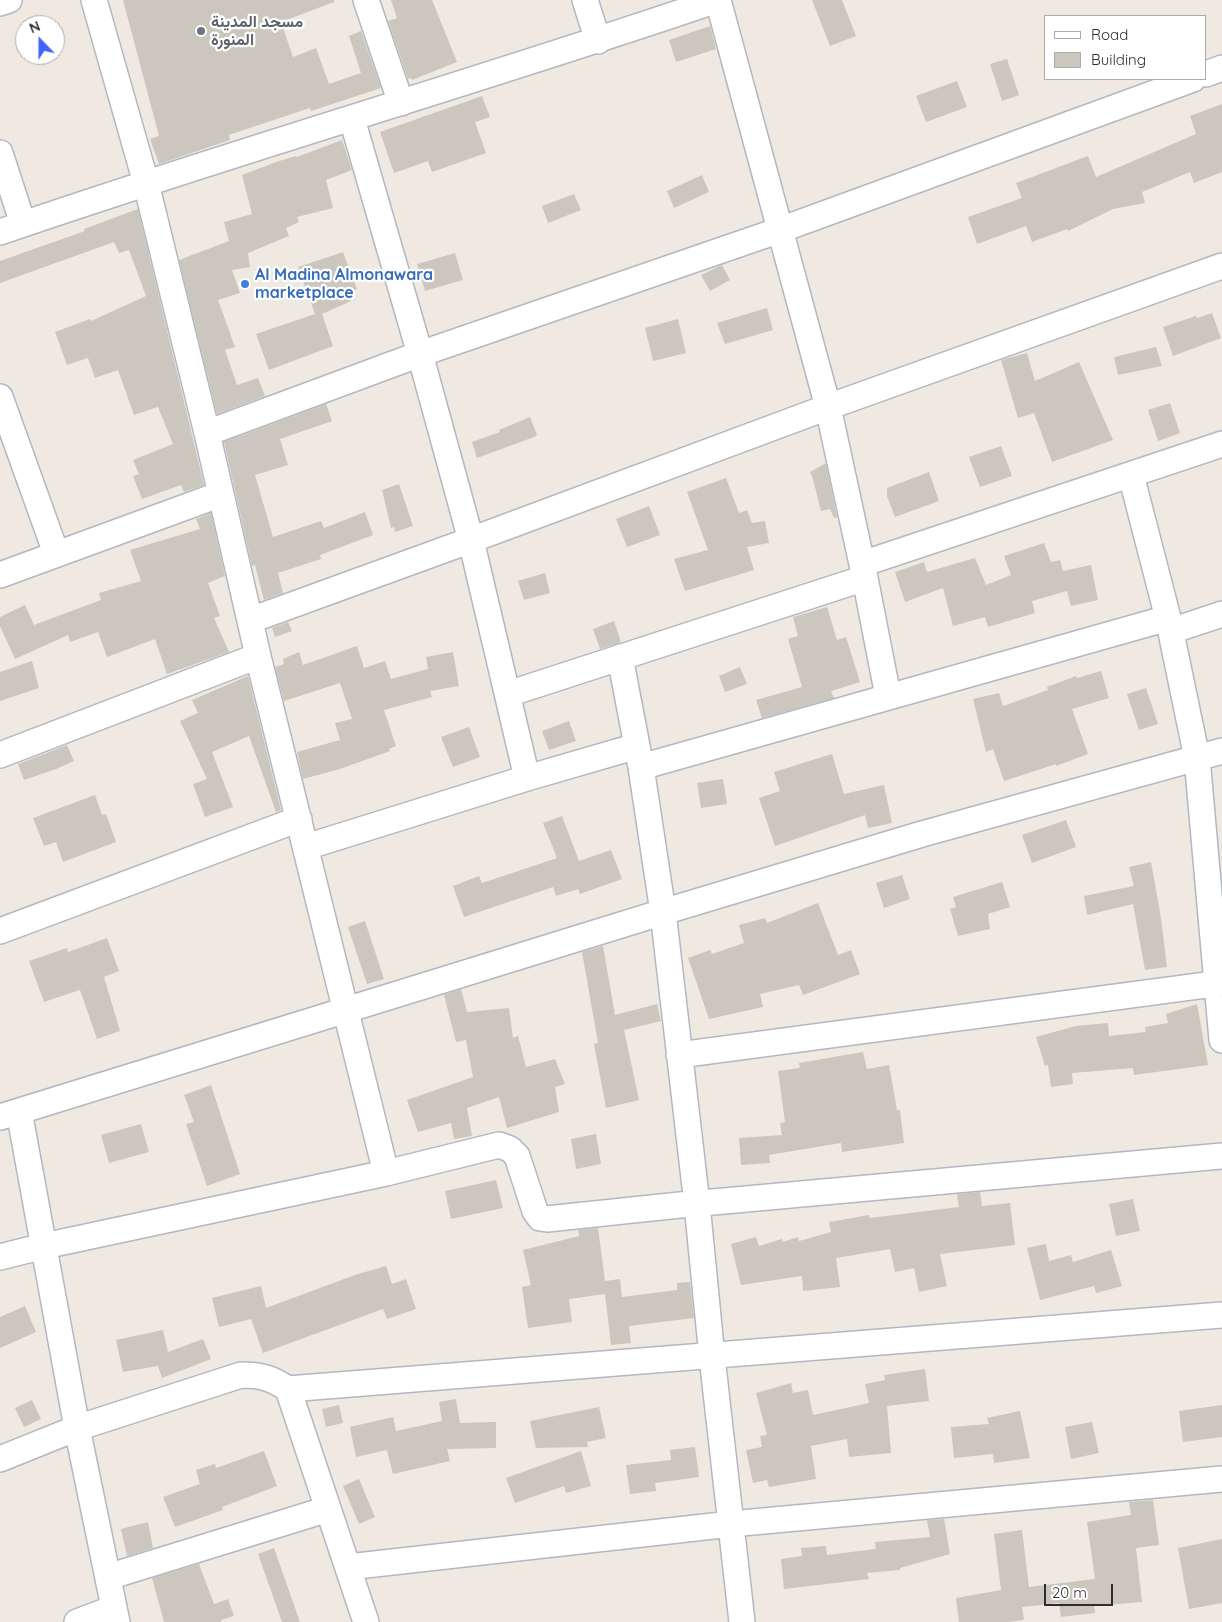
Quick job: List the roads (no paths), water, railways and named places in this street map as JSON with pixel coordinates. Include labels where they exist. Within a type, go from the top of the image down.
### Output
[{"type":"street","points":[[0,3],[9,0]]},
{"type":"street","points":[[94,0],[146,184],[207,433],[258,656],[386,1173]]},
{"type":"street","points":[[366,0],[401,103]]},
{"type":"street","points":[[585,0],[598,41]]},
{"type":"street","points":[[0,153],[11,228],[598,41],[718,0],[828,407],[888,696]]},
{"type":"street","points":[[1207,74],[1222,68]]},
{"type":"street","points":[[207,433],[420,354],[780,230],[1190,80]]},
{"type":"street","points":[[352,119],[420,354],[471,540],[527,778]]},
{"type":"street","points":[[251,620],[828,407],[1222,266]]},
{"type":"street","points":[[0,397],[56,553]]},
{"type":"street","points":[[508,694],[620,657],[1222,444]]},
{"type":"street","points":[[1131,475],[1170,625],[1197,758],[1220,983],[1222,1040]]},
{"type":"street","points":[[0,575],[221,494]]},
{"type":"street","points":[[306,847],[527,778],[639,757],[1170,625],[1222,614]]},
{"type":"street","points":[[0,755],[258,656]]},
{"type":"street","points":[[620,657],[639,757],[663,912],[697,1204],[742,1622]]},
{"type":"street","points":[[77,1622],[115,1615],[77,1428],[44,1246],[10,1114],[663,912],[931,832],[1222,751]]},
{"type":"street","points":[[0,931],[299,819]]},
{"type":"street","points":[[680,1055],[1220,983]]},
{"type":"street","points":[[0,1257],[386,1173],[499,1146],[510,1148],[517,1156],[534,1211],[540,1218],[547,1219],[1222,1156]]},
{"type":"street","points":[[0,1460],[77,1428],[241,1374],[258,1375],[272,1379],[288,1389],[712,1357],[1222,1315]]},
{"type":"street","points":[[288,1389],[366,1622]]},
{"type":"street","points":[[348,1567],[731,1524],[1222,1479]]},
{"type":"street","points":[[108,1576],[328,1509]]},
{"type":"place","name":"مسجد المدينة المنورة","points":[[201,31]]},
{"type":"place","name":"Al Madina Almonawara marketplace","points":[[245,284]]}]
